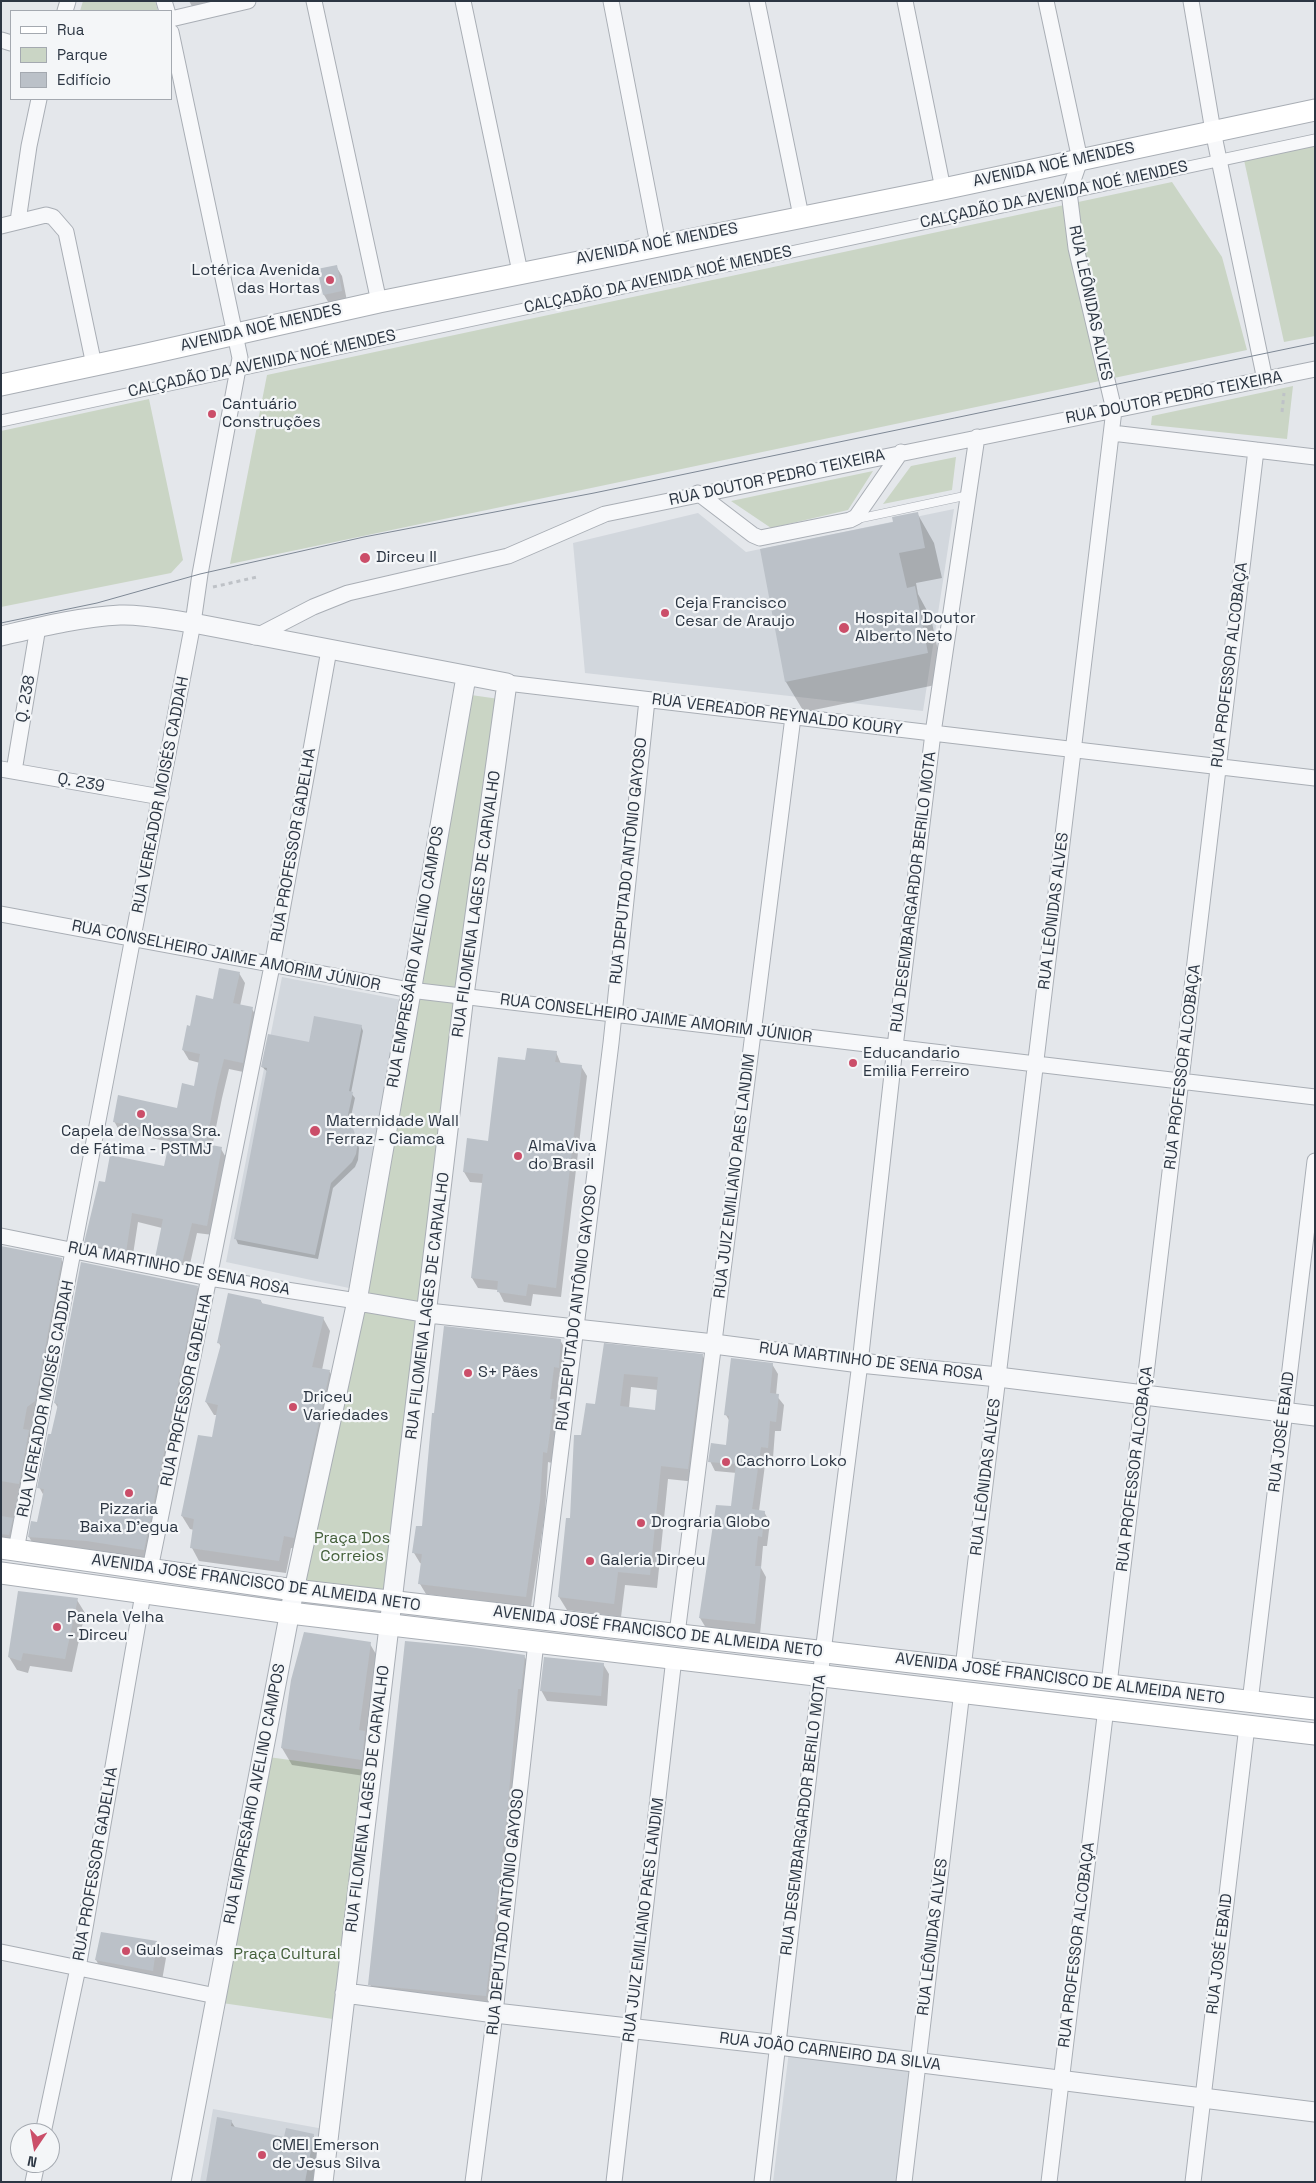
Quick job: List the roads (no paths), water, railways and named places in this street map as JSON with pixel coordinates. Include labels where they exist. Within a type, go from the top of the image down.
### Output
[{"type":"main road","name":"AVENIDA NOÉ MENDES","points":[[1,384],[520,272],[943,189],[1315,110]]},
{"type":"main road","name":"AVENIDA JOSÉ FRANCISCO DE ALMEIDA NETO","points":[[9,1549],[294,1590],[1315,1709]]},
{"type":"main road","name":"AVENIDA JOSÉ FRANCISCO DE ALMEIDA NETO","points":[[1,1573],[290,1613],[1315,1734]]},
{"type":"street","points":[[172,19],[248,1]]},
{"type":"street","points":[[314,1],[378,302]]},
{"type":"street","points":[[463,1],[520,272]]},
{"type":"street","points":[[610,1],[658,244]]},
{"type":"street","points":[[757,1],[801,216]]},
{"type":"street","points":[[905,1],[943,189]]},
{"type":"street","points":[[1046,1],[1080,160]]},
{"type":"street","points":[[1191,1],[1213,131],[1265,380]]},
{"type":"street","name":"RUA VEREADOR MOISÉS CADDAH","points":[[9,1549],[75,1250],[193,623],[200,574],[240,358],[172,37]]},
{"type":"street","points":[[18,221],[29,146],[39,100]]},
{"type":"street","name":"CALÇADÃO DA AVENIDA NOÉ MENDES","points":[[1,421],[1315,140]]},
{"type":"street","name":"RUA LEÔNIDAS ALVES","points":[[963,1668],[1114,410],[1076,248],[1069,192],[1080,160]]},
{"type":"street","points":[[1,226],[34,216],[53,217],[66,232],[94,365]]},
{"type":"street","name":"RUA DOUTOR PEDRO TEIXEIRA","points":[[255,637],[313,607],[348,593],[508,556],[605,514],[698,493],[1315,369]]},
{"type":"street","points":[[1112,433],[1315,457]]},
{"type":"street","name":"RUA DESEMBARGARDOR BERILO MOTA","points":[[762,2182],[820,1676],[860,1363],[895,1047],[933,733],[977,437]]},
{"type":"street","name":"RUA PROFESSOR ALCOBAÇA","points":[[1109,1684],[1256,450]]},
{"type":"street","points":[[698,493],[753,535],[760,538],[850,520],[862,512],[902,452]]},
{"type":"street","points":[[1,636],[88,618],[122,615],[148,617],[193,623],[255,637],[507,683]]},
{"type":"street","name":"Q. 238","points":[[8,770],[38,627]]},
{"type":"street","name":"RUA PROFESSOR GADELHA","points":[[150,1569],[272,966],[329,650]]},
{"type":"street","name":"RUA EMPRESÁRIO AVELINO CAMPOS","points":[[181,2182],[294,1590],[357,1301],[466,677]]},
{"type":"street","name":"RUA VEREADOR REYNALDO KOURY","points":[[507,683],[1315,778]]},
{"type":"street","name":"RUA FILOMENA LAGES DE CARVALHO","points":[[323,2182],[428,1313],[464,995],[507,683]]},
{"type":"street","name":"RUA DEPUTADO ANTÔNIO GAYOSO","points":[[540,1619],[613,1014],[647,700]]},
{"type":"street","name":"RUA JUIZ EMILIANO PAES LANDIM","points":[[677,1634],[793,717]]},
{"type":"street","name":"Q. 239","points":[[8,770],[160,797]]},
{"type":"street","name":"RUA CONSELHEIRO JAIME AMORIM JÚNIOR","points":[[1,914],[272,966],[410,990],[1036,1063],[1315,1098]]},
{"type":"street","name":"RUA JOSÉ EBAID","points":[[1250,1702],[1315,1161]]},
{"type":"street","name":"RUA MARTINHO DE SENA ROSA","points":[[1,1236],[210,1278],[428,1313],[714,1344],[1315,1416]]},
{"type":"street","name":"RUA PROFESSOR GADELHA","points":[[46,2123],[78,1968],[143,1594]]},
{"type":"street","name":"RUA DEPUTADO ANTÔNIO GAYOSO","points":[[473,2182],[495,2013],[536,1642]]},
{"type":"street","name":"RUA JUIZ EMILIANO PAES LANDIM","points":[[614,2182],[674,1658]]},
{"type":"street","name":"RUA LEÔNIDAS ALVES","points":[[904,2182],[962,1691]]},
{"type":"street","name":"RUA PROFESSOR ALCOBAÇA","points":[[1049,2182],[1106,1708]]},
{"type":"street","name":"RUA JOSÉ EBAID","points":[[1193,2182],[1247,1726]]},
{"type":"street","points":[[1,1952],[216,1996]]},
{"type":"street","name":"RUA JOÃO CARNEIRO DA SILVA","points":[[345,1993],[495,2013],[778,2045],[1061,2082],[1315,2112]]},
{"type":"lane","points":[[850,520],[969,495]]},
{"type":"tram line","points":[[1,623],[97,603],[200,574],[364,537],[594,493],[1315,343]]},
{"type":"place","name":"Lotérica Avenida das Hortas","points":[[330,280]]},
{"type":"place","name":"Cantuário Construções","points":[[212,414]]},
{"type":"place","name":"Dirceu II","points":[[365,558]]},
{"type":"place","name":"Ceja Francisco Cesar de Araujo","points":[[665,613]]},
{"type":"place","name":"Hospital Doutor Alberto Neto","points":[[844,628]]},
{"type":"place","name":"Educandario Emilia Ferreiro","points":[[853,1063]]},
{"type":"place","name":"Capela de Nossa Sra. de Fátima - PSTMJ","points":[[141,1114]]},
{"type":"place","name":"Maternidade Wall Ferraz - Ciamca","points":[[315,1131]]},
{"type":"place","name":"AlmaViva do Brasil","points":[[518,1156]]},
{"type":"place","name":"S+ Pães","points":[[468,1373]]},
{"type":"place","name":"Driceu Variedades","points":[[293,1407]]},
{"type":"place","name":"Cachorro Loko","points":[[726,1462]]},
{"type":"place","name":"Pizzaria Baixa D'egua","points":[[129,1493]]},
{"type":"place","name":"Drograria Globo","points":[[641,1523]]},
{"type":"place","name":"Galeria Dirceu","points":[[590,1561]]},
{"type":"place","name":"Panela Velha - Dirceu","points":[[57,1627]]},
{"type":"place","name":"Guloseimas","points":[[126,1951]]},
{"type":"place","name":"CMEI Emerson de Jesus Silva","points":[[262,2155]]},
{"type":"park label","name":"Praça Dos Correios","points":[[352,1548]]},
{"type":"park label","name":"Praça Cultural","points":[[287,1955]]}]
